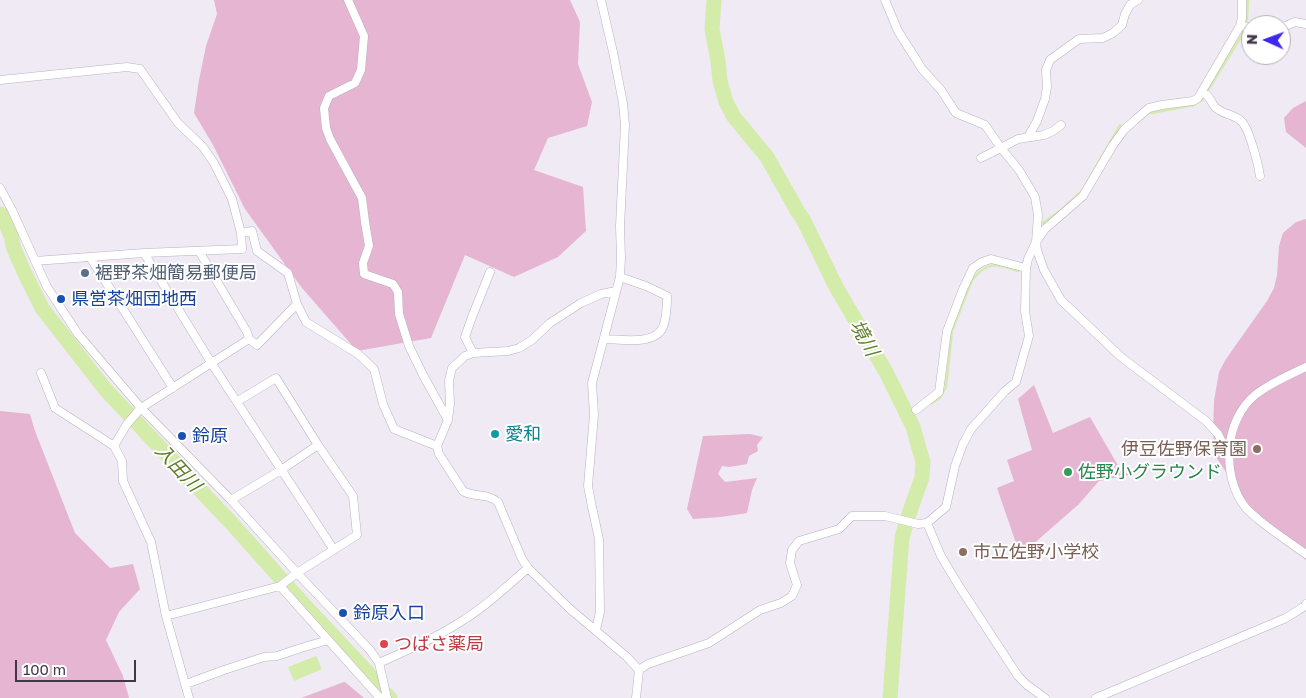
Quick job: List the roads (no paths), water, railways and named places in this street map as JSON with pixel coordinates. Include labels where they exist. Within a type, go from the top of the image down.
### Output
[{"type":"street","points":[[348,0],[364,36],[361,70],[355,83],[329,96],[324,108],[326,128],[362,198],[369,246],[363,263],[364,274],[393,284],[398,292],[399,314],[409,346],[448,420]]},
{"type":"street","points":[[596,630],[600,612],[599,539],[588,486],[594,416],[592,383],[620,277],[620,226],[625,125],[615,61],[601,0]]},
{"type":"street","points":[[885,0],[898,31],[922,69],[941,90],[956,113],[984,125],[1019,170],[1035,197],[1038,215],[1036,242],[1044,270],[1061,300],[1121,357],[1206,421],[1218,434],[1229,456]]},
{"type":"street","points":[[1028,137],[1037,121],[1045,99],[1047,87],[1046,70],[1050,60],[1080,39],[1103,38],[1113,33],[1122,25],[1130,5],[1138,0]]},
{"type":"street","points":[[1242,0],[1242,15]]},
{"type":"street","points":[[1291,24],[1295,22],[1306,24]]},
{"type":"street","points":[[639,670],[648,664],[709,643],[760,610],[781,603],[792,596],[797,585],[790,563],[792,550],[799,541],[838,529],[852,516],[886,516],[918,524],[927,523],[946,507],[955,466],[971,428],[1005,391],[1016,382],[1029,336],[1026,311],[1026,268],[1036,242],[1045,229],[1083,196],[1113,145],[1124,130],[1135,120],[1149,108],[1193,101],[1205,93],[1241,34]]},
{"type":"street","points":[[0,80],[127,67],[140,69],[178,123],[203,147],[214,162],[232,199],[241,233],[242,249],[144,253],[34,261]]},
{"type":"street","points":[[1205,93],[1215,107],[1224,114],[1240,120],[1244,125],[1257,157],[1260,176]]},
{"type":"street","points":[[981,158],[1018,139],[1044,135],[1061,125]]},
{"type":"street","points":[[0,188],[47,287],[78,334],[141,408],[231,500],[294,576],[370,650],[380,664],[387,698]]},
{"type":"street","points":[[241,233],[252,231],[257,251],[288,273],[297,304],[306,322],[358,354],[374,369],[383,404],[394,429],[438,446]]},
{"type":"street","points":[[199,251],[248,332],[249,340]]},
{"type":"street","points":[[144,253],[212,364],[334,550]]},
{"type":"street","points":[[90,257],[173,388]]},
{"type":"street","points":[[916,410],[939,392],[947,331],[972,268],[991,259],[1026,268]]},
{"type":"street","points":[[473,353],[465,337],[490,272]]},
{"type":"street","points":[[604,339],[645,340],[655,337],[662,329],[666,315],[667,296],[620,277]]},
{"type":"street","points":[[616,291],[601,294],[581,302],[550,323],[532,340],[519,348],[508,351],[473,353],[465,356],[452,368],[449,382],[450,404],[448,420],[438,446],[439,454],[463,491],[468,494],[486,495],[498,502],[522,559],[528,568],[570,609],[627,657],[639,670],[636,698]]},
{"type":"street","points":[[249,340],[257,345],[297,304]]},
{"type":"street","points":[[114,446],[127,424],[141,408],[249,340]]},
{"type":"street","points":[[1306,367],[1266,387],[1245,406],[1236,421],[1230,442],[1229,456],[1232,482],[1246,509],[1306,554]]},
{"type":"street","points":[[41,373],[55,408],[114,446],[122,461],[123,481],[126,490],[151,542],[166,616],[189,698]]},
{"type":"street","points":[[166,616],[282,585],[357,536],[353,496],[276,378],[238,401]]},
{"type":"street","points":[[231,500],[318,445]]},
{"type":"street","points":[[927,523],[941,556],[1018,676],[1045,698]]},
{"type":"street","points":[[380,664],[466,619],[528,568]]},
{"type":"street","points":[[282,585],[380,698]]},
{"type":"street","points":[[1096,698],[1286,618],[1306,604]]},
{"type":"street","points":[[186,684],[264,657],[277,656],[328,640]]},
{"type":"waterway","name":"境川","points":[[714,0],[712,29],[720,81],[726,102],[734,117],[767,157],[803,219],[836,287],[886,372],[913,427],[923,462],[922,477],[902,537],[890,698]]},
{"type":"waterway","points":[[1151,113],[1194,105],[1202,100],[1242,35],[1247,19],[1248,0]]},
{"type":"waterway","points":[[1043,223],[1082,191],[1120,125]]},
{"type":"waterway","name":"入田川","points":[[0,214],[11,236],[14,249],[26,276],[42,308],[105,389],[235,527],[390,698]]},
{"type":"waterway","points":[[932,403],[940,398],[946,387],[952,331],[972,280],[983,269],[993,265],[1018,271]]},
{"type":"place","name":"裾野茶畑簡易郵便局","points":[[85,273]]},
{"type":"place","name":"県営茶畑団地西","points":[[61,299]]},
{"type":"place","name":"愛和","points":[[495,434]]},
{"type":"place","name":"鈴原","points":[[182,436]]},
{"type":"place","name":"伊豆佐野保育園","points":[[1257,449]]},
{"type":"place","name":"佐野小グラウンド","points":[[1068,472]]},
{"type":"place","name":"市立佐野小学校","points":[[963,552]]},
{"type":"place","name":"鈴原入口","points":[[343,613]]},
{"type":"place","name":"つばさ薬局","points":[[384,644]]}]
